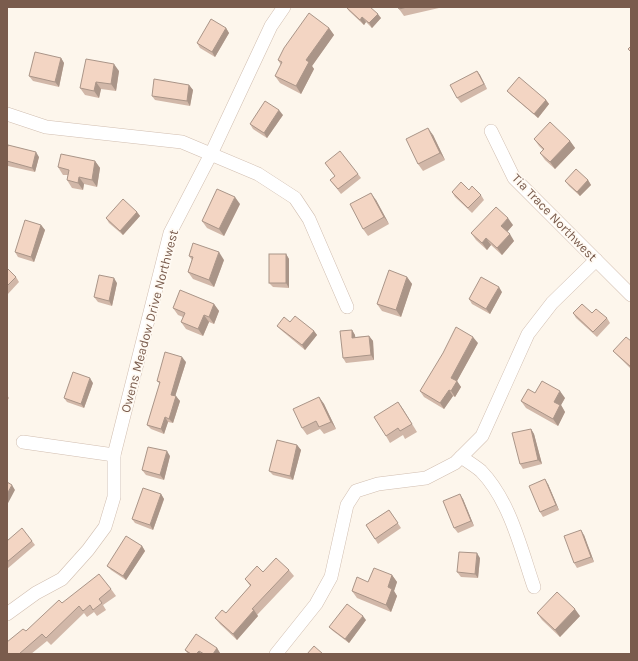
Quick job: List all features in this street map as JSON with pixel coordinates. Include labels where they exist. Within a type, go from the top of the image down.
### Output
[{"type":"street","name":"Owens Meadow Drive Northwest","points":[[7,614],[36,593],[62,579],[106,527],[114,497],[114,455],[170,233],[211,154],[272,26],[284,7]]},
{"type":"street","points":[[7,114],[46,127],[182,142],[258,174],[295,198],[310,219],[347,307]]},
{"type":"street","name":"Tia Trace Northwest","points":[[491,131],[514,178],[631,295]]},
{"type":"street","points":[[276,654],[316,604],[331,577],[347,505],[356,491],[378,484],[426,478],[455,463],[482,436],[528,334],[552,303],[596,260]]},
{"type":"street","points":[[23,442],[114,455]]},
{"type":"street","points":[[461,457],[480,470],[495,489],[514,528],[534,588]]},
{"type":"building","points":[[346,7],[370,7],[378,14],[369,23],[362,17],[360,20]]},
{"type":"building","points":[[309,13],[329,28],[306,60],[309,62],[296,86],[275,76],[282,62],[278,60],[284,48]]},
{"type":"building","points":[[211,19],[226,28],[212,52],[197,43]]},
{"type":"building","points":[[35,52],[61,58],[55,82],[29,76]]},
{"type":"building","points":[[86,59],[114,64],[111,84],[96,82],[94,91],[80,88]]},
{"type":"building","points":[[477,71],[484,84],[457,98],[450,85]]},
{"type":"building","points":[[519,77],[546,100],[534,114],[507,91]]},
{"type":"building","points":[[154,79],[189,85],[187,101],[152,96]]},
{"type":"building","points":[[265,101],[279,110],[264,133],[250,124]]},
{"type":"building","points":[[550,122],[570,141],[550,162],[540,153],[544,149],[534,139]]},
{"type":"building","points":[[428,128],[440,153],[418,164],[406,139]]},
{"type":"building","points":[[8,145],[36,152],[32,168],[7,161]]},
{"type":"building","points":[[340,151],[358,174],[338,189],[330,180],[335,176],[325,163]]},
{"type":"building","points":[[61,154],[95,161],[92,180],[79,177],[78,183],[67,180],[69,170],[58,167]]},
{"type":"building","points":[[576,169],[588,180],[577,192],[565,181]]},
{"type":"building","points":[[461,182],[469,190],[472,186],[481,195],[468,208],[452,192]]},
{"type":"building","points":[[217,189],[235,197],[219,229],[202,221]]},
{"type":"building","points":[[371,193],[384,217],[363,229],[350,204]]},
{"type":"building","points":[[123,199],[137,212],[120,231],[106,218]]},
{"type":"building","points":[[496,207],[508,218],[501,226],[510,234],[497,248],[486,238],[482,243],[471,233]]},
{"type":"building","points":[[25,220],[41,225],[31,257],[15,252]]},
{"type":"building","points":[[193,243],[219,252],[209,280],[188,272],[193,257],[189,256]]},
{"type":"building","points":[[269,254],[286,254],[286,283],[269,283]]},
{"type":"building","points":[[7,268],[16,277],[7,286]]},
{"type":"building","points":[[389,270],[407,277],[396,310],[377,304]]},
{"type":"building","points":[[99,275],[114,278],[109,301],[94,297]]},
{"type":"building","points":[[481,277],[499,287],[486,309],[469,299]]},
{"type":"building","points":[[180,290],[214,304],[209,317],[204,315],[198,329],[181,322],[185,313],[173,308]]},
{"type":"building","points":[[582,304],[592,313],[596,309],[607,318],[593,332],[573,313]]},
{"type":"building","points":[[295,316],[314,331],[302,345],[277,326],[284,317],[290,322]]},
{"type":"building","points":[[456,327],[473,337],[451,378],[457,381],[451,391],[449,390],[440,403],[420,391],[443,353]]},
{"type":"building","points":[[352,330],[352,338],[369,336],[371,355],[343,358],[340,331]]},
{"type":"building","points":[[626,337],[631,341],[631,367],[613,351]]},
{"type":"building","points":[[165,352],[182,357],[171,395],[176,396],[169,419],[165,417],[161,429],[147,425],[160,382],[157,381]]},
{"type":"building","points":[[73,372],[90,378],[81,404],[64,398]]},
{"type":"building","points":[[542,381],[560,391],[554,402],[560,405],[553,419],[521,401],[528,389],[535,393]]},
{"type":"building","points":[[319,397],[331,422],[319,427],[316,421],[302,428],[293,409]]},
{"type":"building","points":[[398,402],[412,424],[400,431],[398,428],[386,436],[374,417]]},
{"type":"building","points":[[531,429],[538,460],[520,464],[512,433]]},
{"type":"building","points":[[277,440],[297,445],[290,476],[269,471]]},
{"type":"building","points":[[148,447],[167,451],[160,475],[142,470]]},
{"type":"building","points":[[545,479],[556,505],[540,512],[529,486]]},
{"type":"building","points":[[7,482],[12,485],[7,494]]},
{"type":"building","points":[[143,488],[161,494],[150,525],[132,519]]},
{"type":"building","points":[[460,494],[471,521],[454,528],[443,501]]},
{"type":"building","points":[[389,510],[398,523],[375,539],[366,525]]},
{"type":"building","points":[[22,528],[32,541],[7,562],[7,541]]},
{"type":"building","points":[[581,530],[591,557],[574,563],[564,536]]},
{"type":"building","points":[[126,536],[142,546],[123,576],[107,566]]},
{"type":"building","points":[[459,552],[477,553],[475,574],[457,572]]},
{"type":"building","points":[[276,558],[289,570],[252,609],[254,610],[233,634],[215,618],[222,610],[226,613],[251,585],[245,579],[257,566],[263,572]]},
{"type":"building","points":[[374,568],[392,575],[388,587],[392,589],[386,605],[352,591],[357,577],[368,582]]},
{"type":"building","points":[[99,574],[111,589],[99,599],[102,603],[93,610],[90,605],[83,611],[79,606],[46,638],[42,634],[19,654],[7,653],[7,642],[23,629],[26,631],[59,600],[62,603]]},
{"type":"building","points":[[557,592],[575,609],[555,630],[537,613]]},
{"type":"building","points":[[347,604],[363,616],[345,639],[329,627]]},
{"type":"building","points":[[196,634],[217,648],[213,654],[204,654],[199,651],[196,654],[191,654],[185,650]]},
{"type":"building","points":[[314,646],[323,654],[307,654]]}]
